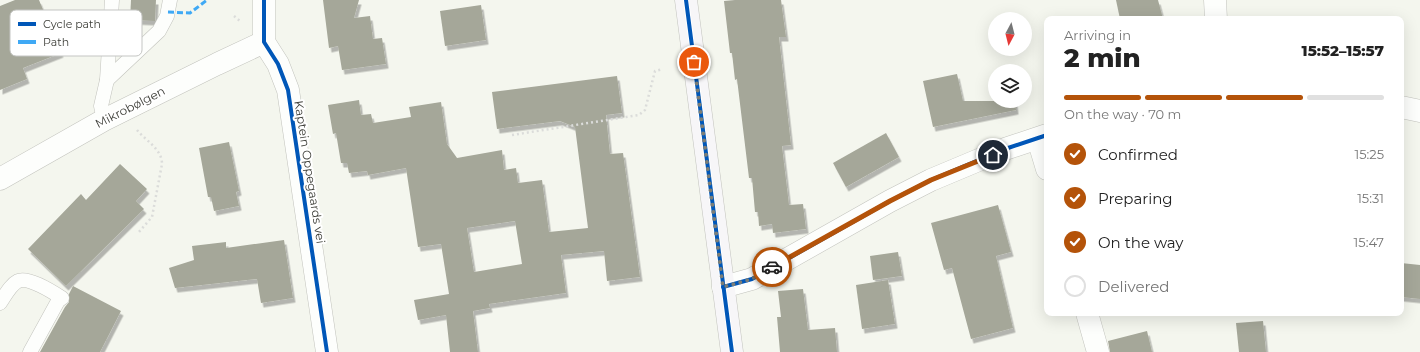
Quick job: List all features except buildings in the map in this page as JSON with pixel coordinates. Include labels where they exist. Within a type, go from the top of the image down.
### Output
[{"type":"street","points":[[264,0],[264,42]]},
{"type":"street","points":[[686,0],[732,352]]},
{"type":"street","points":[[1214,0],[1216,16]]},
{"type":"street","name":"Mikrobølgen","points":[[0,179],[113,115],[264,42]]},
{"type":"street","name":"Kaptein Oppegaards vei","points":[[264,42],[278,64],[288,90],[327,352]]},
{"type":"street","points":[[1404,108],[1420,111]]},
{"type":"street","points":[[723,287],[752,279],[890,201],[931,180],[1005,149],[1042,137],[1044,150]]},
{"type":"street","points":[[1088,316],[1098,352]]},
{"type":"lane","points":[[111,10],[112,0]]},
{"type":"lane","points":[[142,47],[159,31],[167,16],[170,0]]},
{"type":"lane","points":[[108,56],[107,80],[101,106],[113,115]]},
{"type":"lane","points":[[107,80],[132,56]]},
{"type":"lane","points":[[0,303],[10,288],[19,281],[26,280],[50,290],[62,298],[58,301],[30,352]]},
{"type":"path","points":[[512,135],[639,115],[645,110],[655,71],[663,69]]},
{"type":"path","points":[[113,115],[162,158],[152,218],[138,233]]},
{"type":"marked path","points":[[168,12],[190,13],[207,0]]},
{"type":"cycle path","points":[[264,0],[264,42],[278,64],[288,90],[327,352]]},
{"type":"cycle path","points":[[686,0],[732,352]]},
{"type":"cycle path","points":[[723,287],[752,279],[890,201],[931,180],[1005,149],[1044,136]]},
{"type":"way so far","points":[[694,62],[723,287],[752,279],[772,267]]},
{"type":"route","points":[[772,267],[890,201],[931,180],[993,155]]}]
